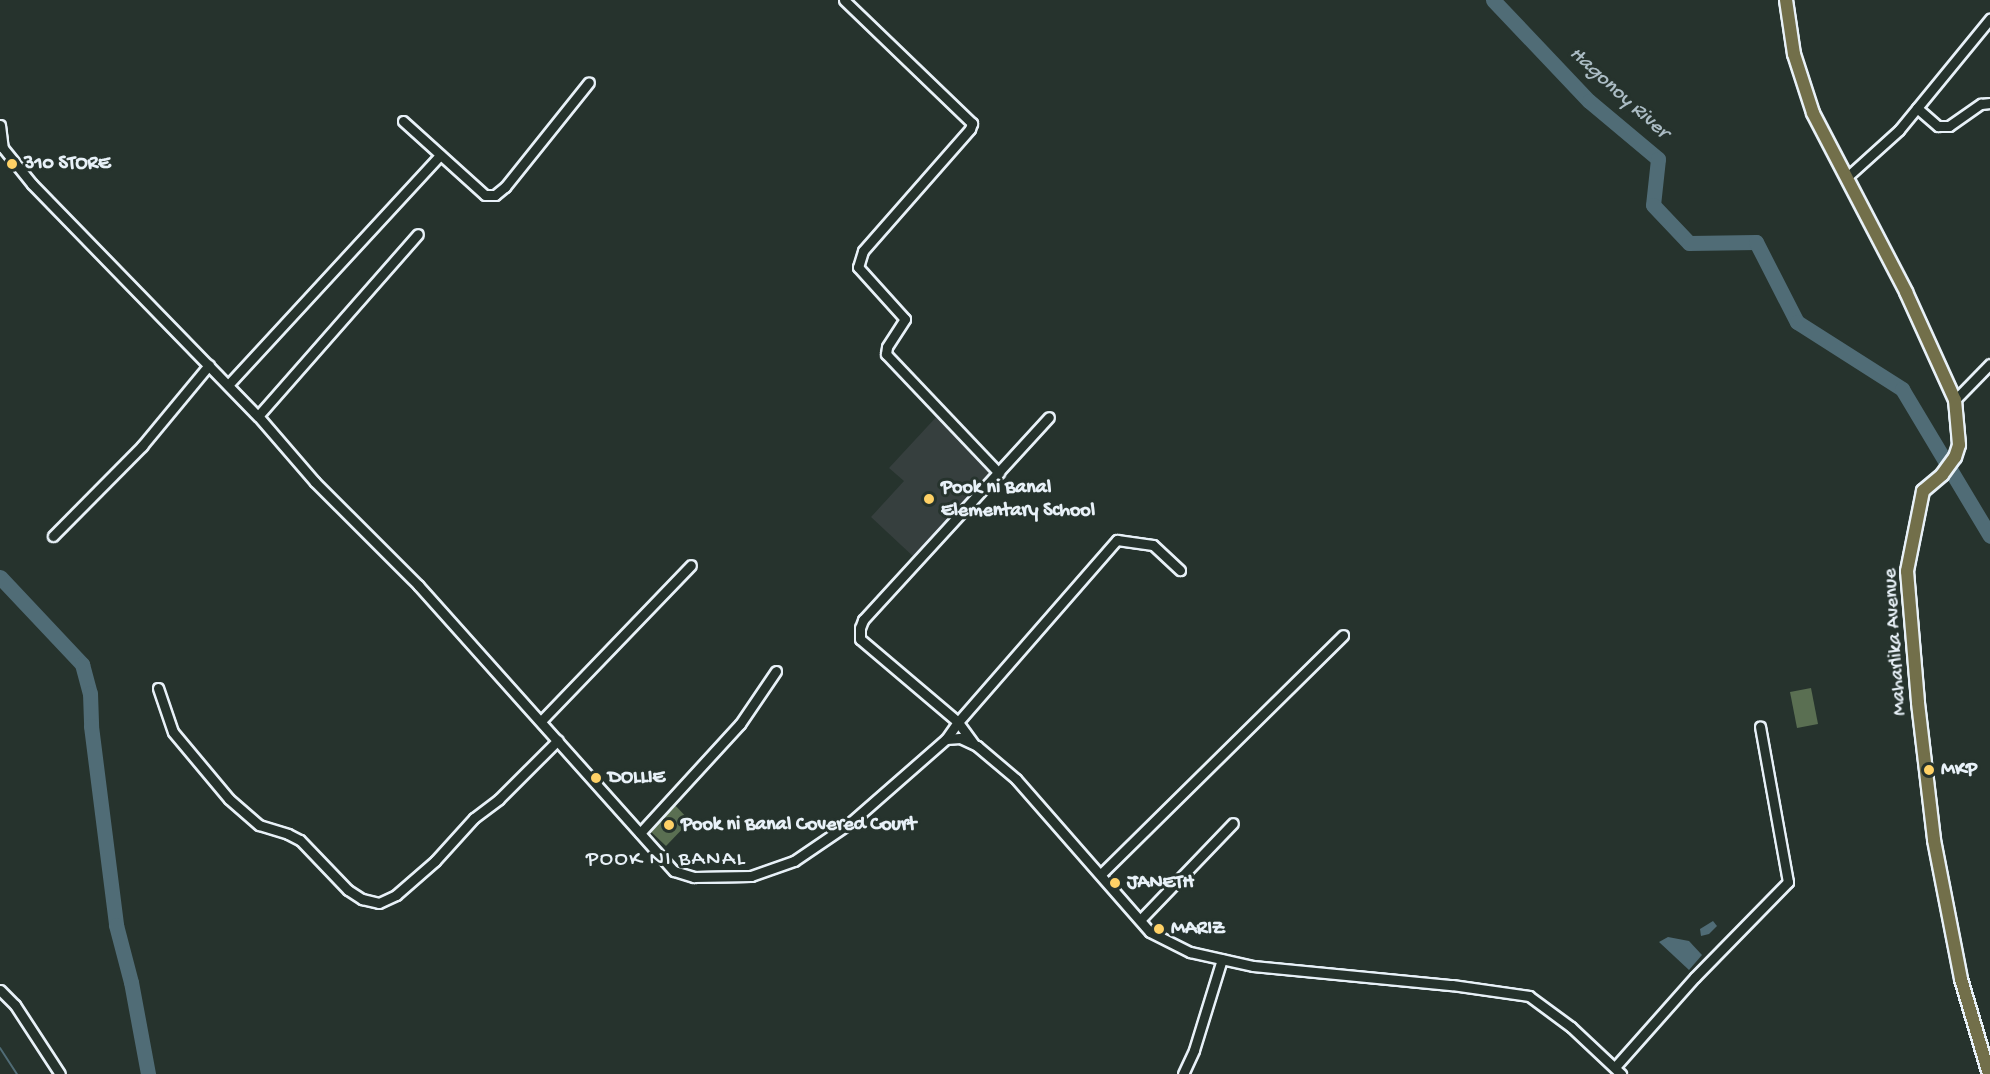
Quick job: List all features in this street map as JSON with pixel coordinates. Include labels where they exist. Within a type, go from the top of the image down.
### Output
[{"type":"main road","name":"Maharlika Avenue","points":[[1786,0],[1794,54],[1813,113],[1906,292],[1955,400],[1959,445],[1955,457],[1942,475],[1923,490],[1907,571],[1934,840],[1961,979],[1989,1074]]},
{"type":"street","points":[[844,0],[972,123],[970,129],[862,251],[858,267],[905,319],[887,347],[886,354],[999,473]]},
{"type":"street","points":[[1847,177],[1899,130],[1990,19]]},
{"type":"street","points":[[403,121],[485,195],[495,195],[504,187],[589,82]]},
{"type":"street","points":[[1917,108],[1938,126],[1949,126],[1981,104],[1990,103]]},
{"type":"street","points":[[0,125],[3,148],[32,184],[258,416],[315,482],[418,585],[674,871],[694,878],[751,876],[794,861],[850,823],[946,739],[958,722],[1117,540],[1153,545],[1180,570]]},
{"type":"street","points":[[228,386],[440,155]]},
{"type":"street","points":[[258,416],[418,234]]},
{"type":"street","points":[[1955,400],[1990,364]]},
{"type":"street","points":[[53,536],[142,446],[209,365]]},
{"type":"street","points":[[1049,417],[863,620],[860,639],[958,722],[975,745],[1016,779],[1150,932],[1190,952],[1253,966],[1452,985],[1529,996],[1571,1027],[1618,1071],[1695,977],[1788,882],[1760,727]]},
{"type":"street","points":[[541,721],[691,565]]},
{"type":"street","points":[[1101,874],[1343,635]]},
{"type":"street","points":[[640,833],[740,724],[776,671]]},
{"type":"street","points":[[158,688],[173,732],[229,799],[259,825],[300,840],[348,890],[362,899],[379,903],[396,895],[435,861],[474,818],[499,799],[558,740]]},
{"type":"street","points":[[946,739],[960,738],[975,745]]},
{"type":"street","points":[[1140,920],[1233,823]]},
{"type":"street","points":[[1183,1074],[1194,1050],[1221,959]]},
{"type":"street","points":[[0,990],[15,1005],[60,1074]]},
{"type":"shaded area","name":"Pook ni Banal Elementary School","points":[[939,414],[996,472],[916,559],[871,517],[904,481],[889,468]]},
{"type":"green space","points":[[1811,688],[1818,724],[1797,728],[1790,692]]},
{"type":"green space","name":"Pook ni Banal Covered Court","points":[[673,803],[690,821],[666,846],[648,829]]},
{"type":"water","points":[[1713,921],[1717,926],[1709,934],[1701,936],[1700,929]]},
{"type":"water","points":[[1668,937],[1689,941],[1702,955],[1689,970],[1659,942]]},
{"type":"waterway","name":"Hagonoy River","points":[[1493,0],[1589,101],[1658,159],[1653,205],[1689,243],[1756,242],[1797,322],[1902,389],[1990,536]]},
{"type":"waterway","points":[[0,577],[82,664],[90,693],[91,726],[116,925],[131,982],[148,1074]]},
{"type":"waterway","points":[[0,1048],[17,1074]]},
{"type":"place","name":"310 STORE","points":[[12,164]]},
{"type":"place","name":"Pook ni Banal Elementary School","points":[[929,499]]},
{"type":"place","name":"MKP","points":[[1929,770]]},
{"type":"place","name":"DOLLIE","points":[[596,778]]},
{"type":"place","name":"Pook ni Banal Covered Court","points":[[669,825]]},
{"type":"place","name":"JANETH","points":[[1115,883]]},
{"type":"place","name":"MARIZ","points":[[1159,929]]},
{"type":"district","name":"POOK NI BANAL","points":[[666,861]]}]
